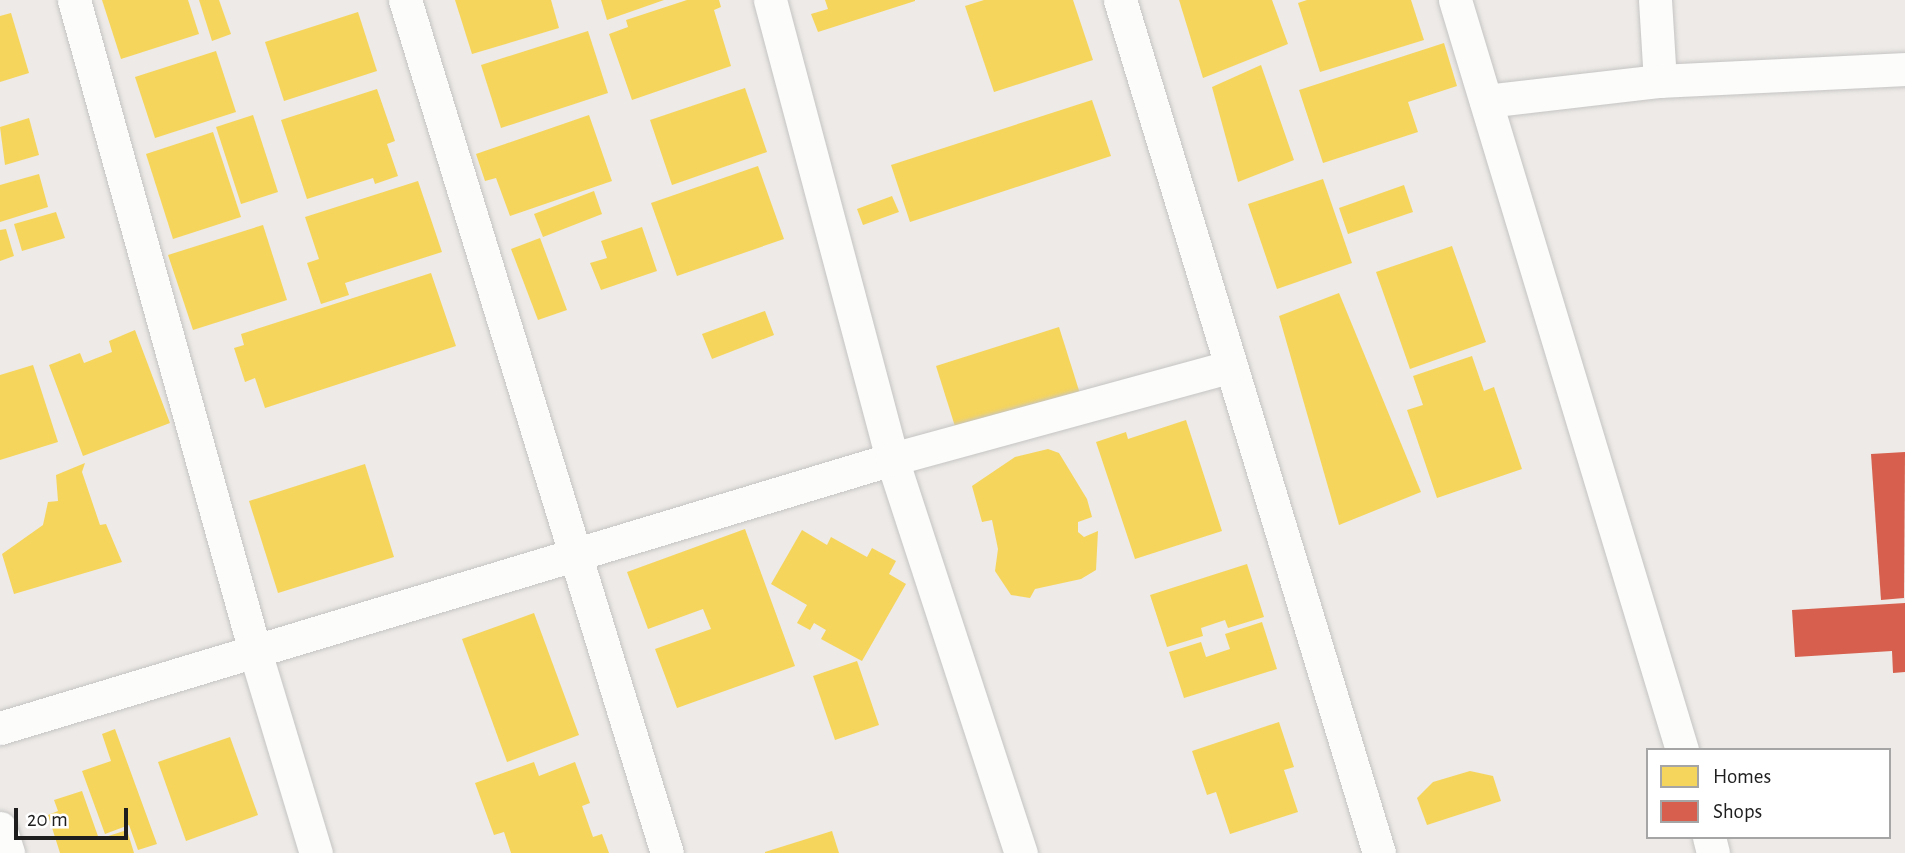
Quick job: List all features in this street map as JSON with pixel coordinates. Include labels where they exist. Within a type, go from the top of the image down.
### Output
[{"type":"street","points":[[74,0],[254,648],[316,853]]},
{"type":"street","points":[[405,0],[667,853]]},
{"type":"street","points":[[770,0],[892,459],[1021,853]]},
{"type":"street","points":[[1120,0],[1229,367],[1379,853]]},
{"type":"street","points":[[1455,0],[1681,748]]},
{"type":"street","points":[[1655,0],[1660,81]]},
{"type":"street","points":[[1486,101],[1660,81],[1905,69]]},
{"type":"street","points":[[0,728],[254,648],[574,556],[892,459],[1229,367]]},
{"type":"street","points":[[0,828],[8,853]]},
{"type":"building: Homes","points":[[102,0],[188,0],[199,34],[121,59]]},
{"type":"building: Homes","points":[[199,0],[219,0],[231,34],[212,41]]},
{"type":"building: Homes","points":[[455,0],[551,0],[559,28],[472,54]]},
{"type":"building: Homes","points":[[601,0],[664,0],[607,20]]},
{"type":"building: Homes","points":[[687,0],[719,0],[721,7],[714,10],[731,66],[632,100],[609,34],[628,27],[626,20]]},
{"type":"building: Homes","points":[[825,0],[915,1],[818,32],[811,14],[828,9]]},
{"type":"building: Homes","points":[[984,0],[1073,0],[1093,60],[994,92],[965,6]]},
{"type":"building: Homes","points":[[1179,0],[1272,0],[1288,44],[1203,78]]},
{"type":"building: Homes","points":[[1307,0],[1411,0],[1424,40],[1320,72],[1298,3]]},
{"type":"building: Homes","points":[[358,12],[377,71],[284,101],[265,42]]},
{"type":"building: Homes","points":[[11,13],[29,73],[0,82],[0,16]]},
{"type":"building: Homes","points":[[588,31],[608,93],[501,128],[481,65]]},
{"type":"building: Homes","points":[[1444,43],[1457,86],[1408,102],[1418,132],[1323,163],[1299,90]]},
{"type":"building: Homes","points":[[216,51],[236,112],[155,138],[135,77]]},
{"type":"building: Homes","points":[[1261,65],[1294,160],[1238,182],[1212,87]]},
{"type":"building: Homes","points":[[745,88],[767,152],[672,185],[650,120]]},
{"type":"building: Homes","points":[[377,89],[395,141],[387,144],[398,176],[375,184],[373,178],[307,199],[281,120]]},
{"type":"building: Homes","points":[[1092,100],[1111,156],[910,222],[891,165]]},
{"type":"building: Homes","points":[[253,115],[278,192],[241,204],[216,127]]},
{"type":"building: Homes","points":[[589,115],[612,181],[510,216],[496,178],[485,181],[476,154]]},
{"type":"building: Homes","points":[[29,118],[39,155],[5,165],[0,127]]},
{"type":"building: Homes","points":[[213,132],[241,217],[173,239],[146,154]]},
{"type":"building: Homes","points":[[758,166],[784,239],[677,276],[651,203]]},
{"type":"building: Homes","points":[[39,174],[48,207],[0,222],[0,185]]},
{"type":"building: Homes","points":[[1323,179],[1352,263],[1277,289],[1248,204]]},
{"type":"building: Homes","points":[[418,181],[442,252],[345,283],[349,295],[321,304],[307,263],[319,259],[305,217]]},
{"type":"building: Homes","points":[[1404,185],[1413,212],[1348,234],[1339,208]]},
{"type":"building: Homes","points":[[594,191],[602,214],[543,237],[534,214]]},
{"type":"building: Homes","points":[[892,196],[899,212],[863,225],[857,209]]},
{"type":"building: Homes","points":[[56,212],[65,238],[22,251],[14,224]]},
{"type":"building: Homes","points":[[263,225],[287,300],[193,330],[168,255]]},
{"type":"building: Homes","points":[[642,227],[657,271],[601,290],[590,263],[607,258],[601,241]]},
{"type":"building: Homes","points":[[6,229],[14,256],[0,261],[0,230]]},
{"type":"building: Homes","points":[[540,238],[567,310],[538,320],[511,249]]},
{"type":"building: Homes","points":[[1452,246],[1486,342],[1410,369],[1376,272]]},
{"type":"building: Homes","points":[[431,273],[456,346],[265,408],[255,378],[245,382],[234,348],[244,345],[241,334]]},
{"type":"building: Homes","points":[[1339,293],[1421,492],[1339,525],[1279,316]]},
{"type":"building: Homes","points":[[765,311],[774,335],[712,359],[702,334]]},
{"type":"building: Homes","points":[[1059,327],[1082,400],[959,439],[936,366]]},
{"type":"building: Homes","points":[[135,330],[170,423],[83,456],[49,365],[80,353],[84,363],[112,352],[109,341]]},
{"type":"building: Homes","points":[[1472,356],[1484,391],[1494,387],[1522,469],[1437,498],[1407,410],[1423,405],[1413,376]]},
{"type":"building: Homes","points":[[33,365],[58,442],[0,460],[0,375]]},
{"type":"building: Homes","points":[[1186,420],[1222,531],[1135,559],[1096,442],[1126,432],[1128,439]]},
{"type":"building: Homes","points":[[1048,449],[1059,453],[1087,499],[1092,517],[1078,522],[1078,532],[1084,537],[1098,531],[1096,570],[1081,579],[1035,589],[1030,598],[1011,595],[995,571],[998,549],[992,520],[982,522],[972,486],[1015,457]]},
{"type":"building: Homes","points":[[85,463],[82,472],[100,525],[106,524],[122,562],[14,594],[2,554],[43,525],[48,502],[58,501],[56,475]]},
{"type":"building: Homes","points":[[365,464],[394,557],[278,593],[249,501]]},
{"type":"building: Homes","points":[[745,529],[795,666],[677,708],[655,649],[711,629],[703,609],[648,629],[627,572]]},
{"type":"building: Homes","points":[[802,530],[827,545],[831,537],[867,557],[872,548],[896,561],[889,574],[906,584],[862,661],[821,639],[826,630],[814,623],[810,630],[797,623],[807,605],[771,584]]},
{"type":"building: Homes","points":[[1247,564],[1264,617],[1228,628],[1225,620],[1201,628],[1203,636],[1167,647],[1150,595]]},
{"type":"building: Homes","points":[[534,613],[579,735],[507,762],[462,639]]},
{"type":"building: Homes","points":[[1262,622],[1277,669],[1184,698],[1169,652],[1201,642],[1206,657],[1230,649],[1225,634]]},
{"type":"building: Homes","points":[[857,661],[879,725],[835,740],[813,676]]},
{"type":"building: Homes","points":[[1279,722],[1294,767],[1284,770],[1298,812],[1230,834],[1216,792],[1207,795],[1192,751]]},
{"type":"building: Homes","points":[[115,729],[157,844],[138,850],[129,825],[105,834],[82,771],[111,761],[102,734]]},
{"type":"building: Homes","points":[[230,737],[258,815],[186,841],[158,762]]},
{"type":"building: Homes","points":[[534,762],[539,776],[575,762],[590,803],[582,806],[593,837],[602,834],[609,853],[511,853],[504,832],[494,835],[475,783]]},
{"type":"building: Homes","points":[[1470,771],[1493,776],[1501,801],[1427,825],[1417,798],[1433,782]]},
{"type":"building: Homes","points":[[82,791],[99,839],[127,830],[134,853],[60,853],[48,815],[58,811],[54,800]]},
{"type":"building: Homes","points":[[832,831],[839,853],[765,853],[765,852]]},
{"type":"building: Shops","points":[[1905,452],[1904,598],[1881,600],[1871,454]]},
{"type":"building: Shops","points":[[1905,603],[1905,672],[1893,673],[1892,651],[1795,657],[1792,610]]}]
